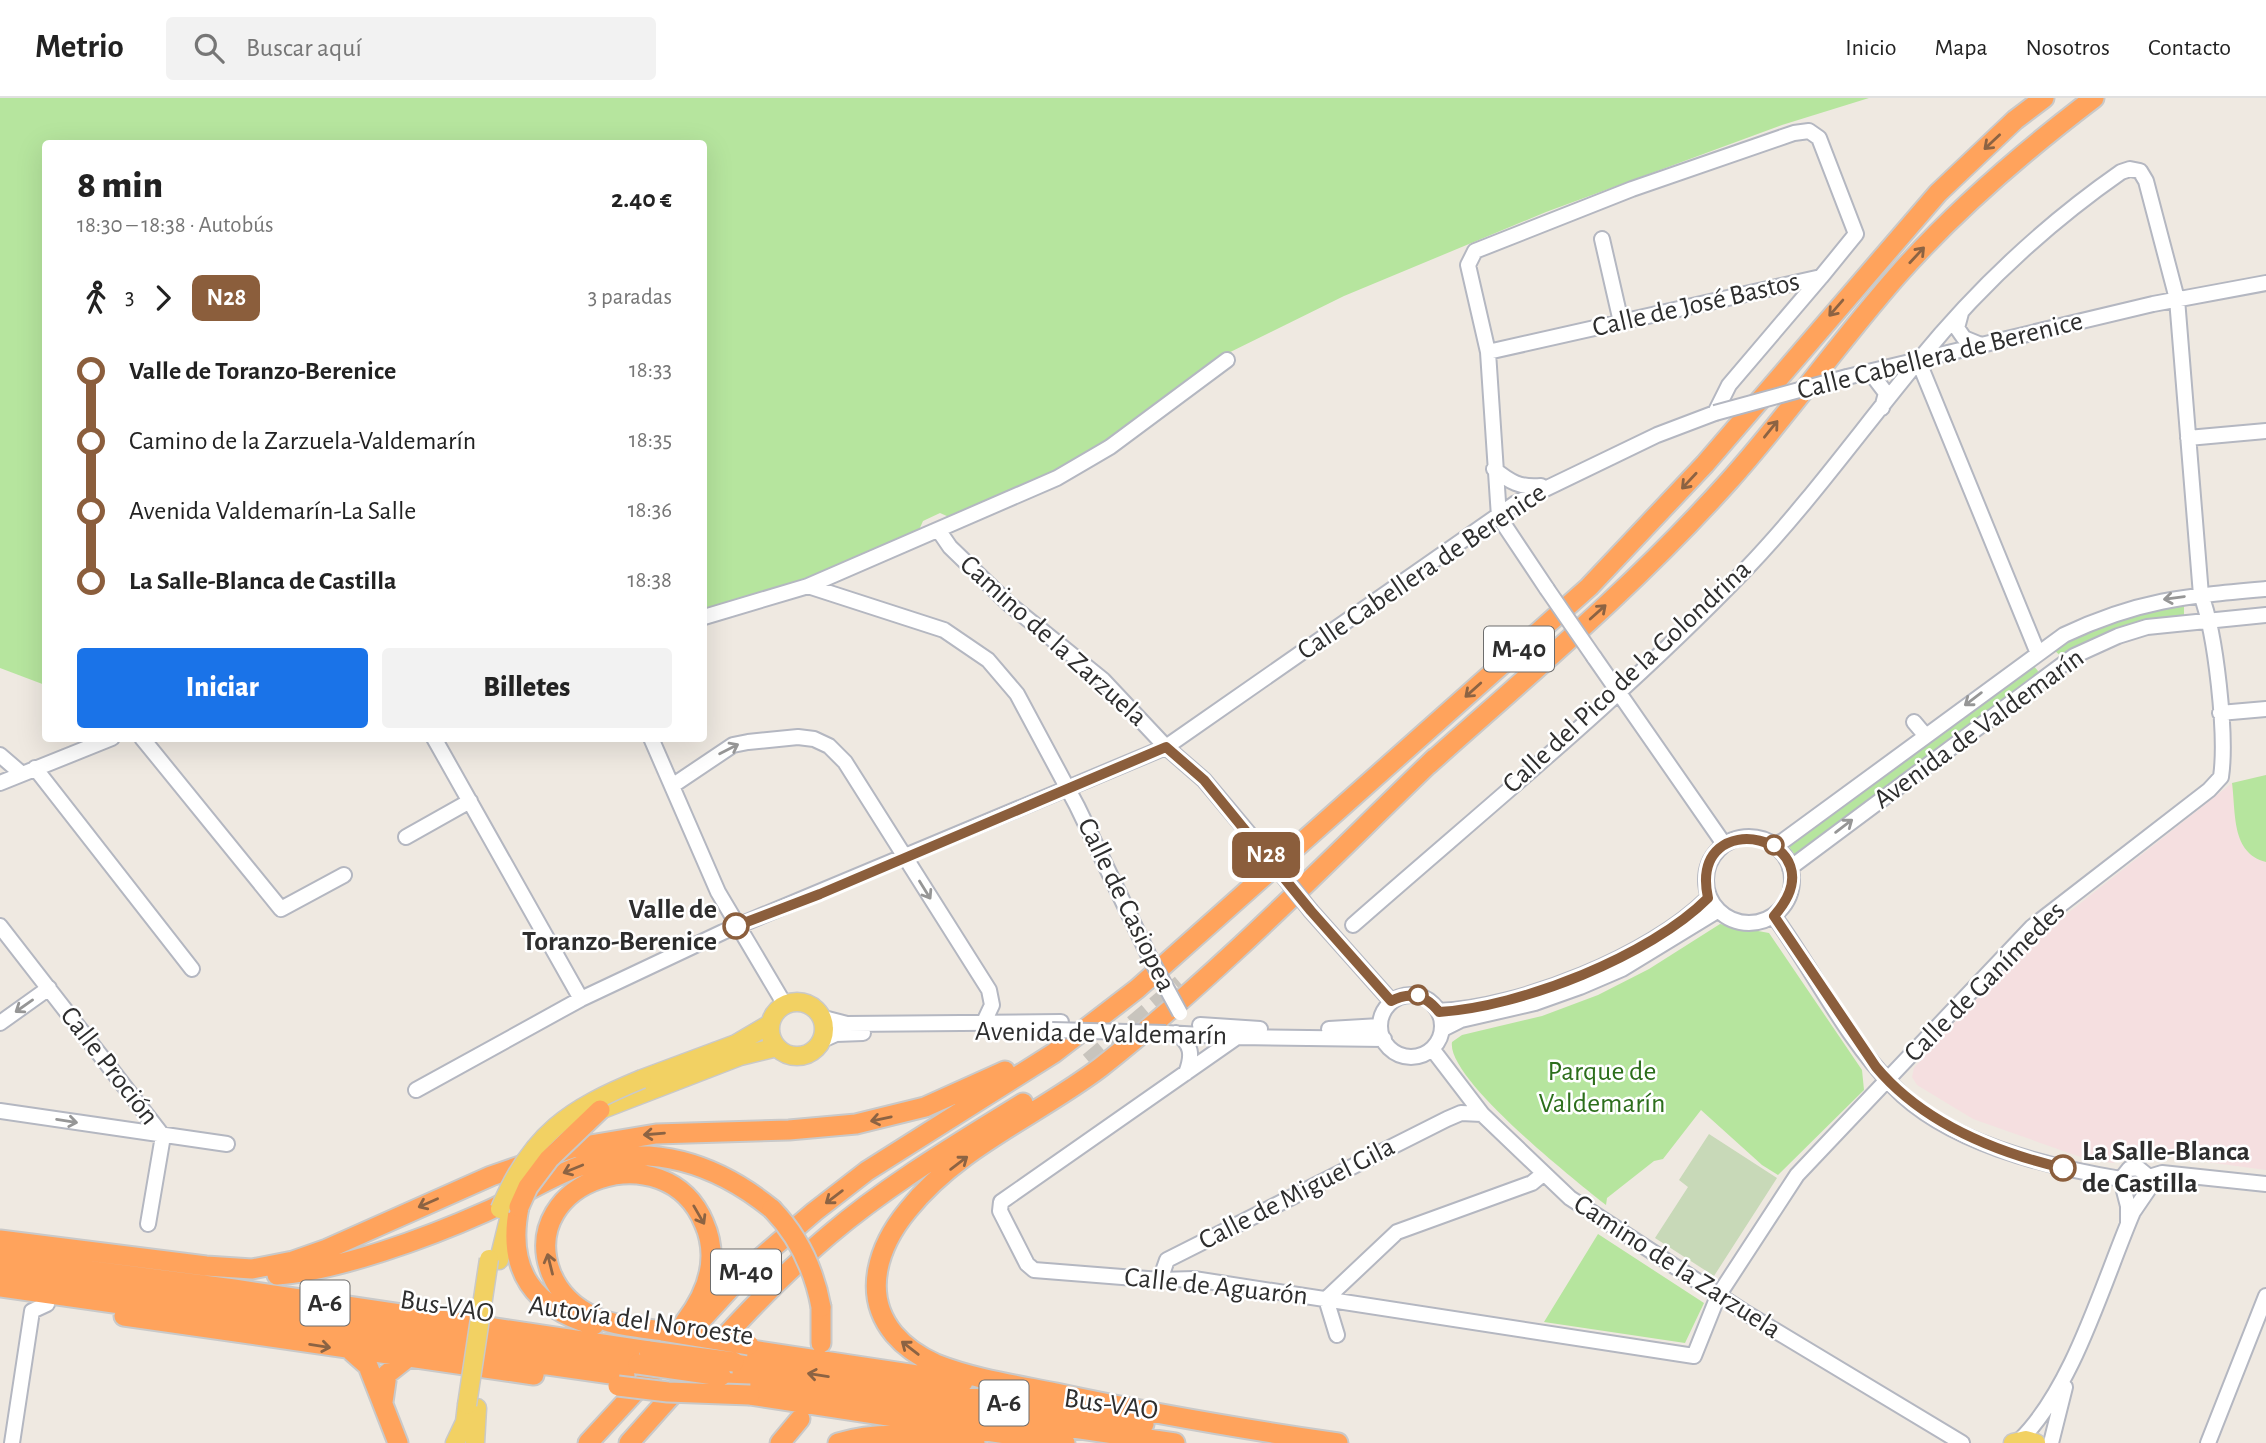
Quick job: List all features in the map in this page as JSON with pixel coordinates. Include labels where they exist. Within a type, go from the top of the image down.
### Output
[{"type":"highway","name":"M-40","points":[[587,1443],[741,1277],[814,1212],[867,1171],[1054,1053],[1137,989],[1589,587],[1705,464],[1938,193],[2015,120],[2044,98]]},
{"type":"highway","name":"M-40","points":[[1181,984],[1667,547],[1730,479],[1899,274],[1957,213],[2033,145],[2094,98]]},
{"type":"highway","points":[[1092,1401],[974,1376],[936,1364],[912,1351],[894,1333],[881,1313],[876,1291],[876,1270],[884,1245],[909,1209],[954,1166],[1098,1069],[1190,993],[1435,758]]},
{"type":"highway","points":[[0,1240],[224,1268],[252,1269],[293,1261],[491,1176],[572,1148],[656,1134],[832,1127],[889,1117],[925,1107],[1005,1072],[1137,989]]},
{"type":"highway","name":"M-40","points":[[629,1443],[740,1321],[828,1236],[883,1192],[1089,1062]]},
{"type":"highway","points":[[600,1110],[549,1159],[510,1208],[523,1274],[550,1308],[571,1319],[598,1326],[642,1357]]},
{"type":"highway","points":[[0,1247],[220,1275],[266,1276],[309,1271],[463,1221],[581,1166],[635,1156],[667,1157],[703,1166],[734,1180],[772,1209],[793,1233],[807,1259],[821,1307],[821,1343]]},
{"type":"highway","points":[[587,1443],[697,1306],[707,1284],[712,1258],[701,1216],[680,1191],[664,1180],[642,1173],[627,1173],[586,1183],[563,1203],[549,1229],[548,1263],[556,1283],[568,1300],[595,1317],[642,1357]]},
{"type":"highway","name":"Autovía del Noroeste","points":[[0,1259],[234,1289],[642,1357],[750,1395],[1065,1443]]},
{"type":"highway","name":"Bus-VAO","points":[[0,1273],[642,1357]]},
{"type":"highway","name":"Autovía del Noroeste","points":[[0,1287],[642,1357],[737,1358],[1273,1443]]},
{"type":"highway","points":[[0,1297],[406,1359],[642,1357]]},
{"type":"highway","points":[[643,1443],[680,1401],[740,1321]]},
{"type":"highway","points":[[350,1350],[368,1366],[398,1443]]},
{"type":"highway","points":[[737,1358],[804,1357],[1092,1401],[1338,1443]]},
{"type":"highway","name":"Bus-VAO","points":[[737,1358],[1175,1443]]},
{"type":"highway","points":[[383,1407],[385,1379],[391,1369],[406,1359]]},
{"type":"highway","points":[[780,1443],[800,1419]]},
{"type":"highway","points":[[838,1443],[887,1435],[975,1443]]},
{"type":"main road","points":[[475,1443],[472,1406],[494,1260],[510,1208],[517,1173],[550,1131],[593,1100],[736,1044],[770,1024],[777,1011],[785,1005],[805,1004],[820,1017],[823,1029],[820,1041],[810,1052],[790,1055],[777,1047],[771,1037],[770,1024]]},
{"type":"main road","points":[[600,1110],[740,1056],[777,1047]]},
{"type":"main road","points":[[455,1443],[472,1406]]},
{"type":"street","name":"Calle de José Bastos","points":[[1809,131],[1819,138],[1856,234],[1821,276],[1488,352],[1468,265],[1475,251],[1632,189],[1794,133],[1809,131]]},
{"type":"street","name":"Calle del Pico de la Golondrina","points":[[1353,925],[1618,692],[1745,569],[1810,499],[1918,360],[1961,312],[2033,240],[2116,176],[2130,169],[2140,172],[2146,181],[2177,299]]},
{"type":"street","points":[[1602,239],[1621,322]]},
{"type":"street","points":[[1716,413],[1729,385],[1821,276]]},
{"type":"street","name":"Calle Cabellera de Berenice","points":[[416,1090],[581,999],[736,926],[1166,747],[1516,503],[1657,435],[1716,413],[1847,377],[2177,299],[2266,283]]},
{"type":"street","name":"Calle de Ganímedes","points":[[1718,1296],[1791,1182],[2041,918],[2218,783],[2222,770],[2220,713],[2210,619],[2201,595],[2177,299]]},
{"type":"street","points":[[1961,312],[1957,328],[1964,338],[1981,345]]},
{"type":"street","points":[[1488,352],[1499,517],[1724,845]]},
{"type":"street","points":[[707,616],[808,586],[1057,478],[1110,447],[1227,360]]},
{"type":"street","points":[[1918,360],[2038,651]]},
{"type":"street","points":[[1870,372],[1886,393],[1882,409]]},
{"type":"street","points":[[2188,439],[2266,431]]},
{"type":"street","points":[[1494,469],[1524,488],[1549,485]]},
{"type":"street","name":"Camino de la Zarzuela","points":[[939,531],[950,547],[1009,604],[1103,680],[1166,747],[1204,780],[1311,911],[1391,1001]]},
{"type":"street","name":"Calle de Casiopea","points":[[808,586],[944,630],[988,660],[1017,694],[1068,789],[1149,956],[1177,1027],[1198,1057]]},
{"type":"street","name":"Avenida de Valdemarín","points":[[1774,845],[1783,841],[2038,651],[2109,614],[2164,600],[2266,589]]},
{"type":"street","name":"Avenida de Valdemarín","points":[[1790,868],[2074,656],[2118,636],[2147,627],[2266,615]]},
{"type":"street","points":[[2220,713],[2266,709]]},
{"type":"street","name":"Avenida de Valdemarín","points":[[1914,722],[1925,735]]},
{"type":"street","points":[[672,786],[733,745],[798,737],[814,739],[829,746],[845,762],[989,990],[992,1005],[984,1022]]},
{"type":"street","points":[[0,783],[101,742]]},
{"type":"street","points":[[145,742],[281,909],[344,875]]},
{"type":"street","points":[[436,742],[581,999]]},
{"type":"street","points":[[653,742],[736,926],[785,1005]]},
{"type":"street","points":[[0,755],[24,773],[192,969]]},
{"type":"street","points":[[0,764],[24,773]]},
{"type":"street","points":[[406,837],[470,801]]},
{"type":"street","points":[[1741,837],[1759,838],[1774,845],[1790,868],[1792,882],[1787,901],[1774,916],[1760,923],[1747,924],[1730,920],[1717,911],[1708,898],[1705,882],[1709,862],[1724,845],[1741,837]]},
{"type":"street","points":[[1439,1012],[1509,999],[1576,977],[1618,959],[1658,935],[1708,898]]},
{"type":"street","points":[[1443,1029],[1439,1012],[1432,1003],[1418,995],[1401,996],[1391,1001],[1381,1015],[1382,1032],[1388,1047],[1402,1056],[1418,1057],[1433,1050],[1443,1029],[1461,1020],[1535,1003],[1580,987],[1622,969],[1717,911]]},
{"type":"street","points":[[1774,916],[1888,1081],[1931,1115],[1986,1143],[2047,1165],[2120,1179]]},
{"type":"street","points":[[1325,926],[1353,925],[1349,936],[1352,954]]},
{"type":"street","name":"Calle Proción","points":[[0,926],[163,1136],[148,1224]]},
{"type":"street","points":[[0,1023],[49,988]]},
{"type":"street","name":"Avenida de Valdemarín","points":[[820,1017],[847,1024],[984,1022],[1057,1026]]},
{"type":"street","name":"Avenida de Valdemarín","points":[[820,1041],[848,1033],[1057,1026],[1382,1032]]},
{"type":"street","name":"Avenida de Valdemarín","points":[[1177,1027],[1237,1037],[1382,1032]]},
{"type":"street","points":[[1198,1057],[1237,1037]]},
{"type":"street","name":"Camino de la Zarzuela","points":[[1433,1050],[1482,1114],[1543,1174],[1602,1221],[1718,1296],[1963,1442]]},
{"type":"street","name":"Calle de Aguarón","points":[[1198,1057],[1186,1073],[1001,1202],[1000,1211],[1027,1264],[1034,1270],[1160,1280],[1194,1279],[1695,1356],[1718,1296]]},
{"type":"street","points":[[1447,1119],[1460,1105],[1464,1093]]},
{"type":"street","points":[[0,1111],[227,1144]]},
{"type":"street","name":"Calle de Miguel Gila","points":[[1160,1280],[1167,1260],[1447,1119],[1461,1113],[1482,1114]]},
{"type":"street","points":[[2023,1442],[2064,1378],[2128,1223],[2148,1190],[2149,1177],[2143,1170],[2134,1168],[2126,1171],[2120,1179]]},
{"type":"street","points":[[2149,1177],[2162,1173],[2266,1185]]},
{"type":"street","points":[[1338,1335],[1326,1299],[1397,1232],[1532,1183],[1543,1174]]},
{"type":"street","points":[[2120,1179],[2125,1194],[2128,1223]]},
{"type":"street","points":[[2125,1194],[2142,1197]]},
{"type":"street","points":[[2208,1443],[2266,1296]]},
{"type":"street","points":[[12,1443],[33,1310],[47,1304]]},
{"type":"street","points":[[2051,1443],[2066,1387],[2064,1378]]},
{"type":"shaded area","points":[[2266,775],[2266,1170],[2184,1159],[2175,1152],[2145,1150],[2113,1163],[2086,1159],[1973,1119],[1917,1085],[1912,1077],[1914,1068],[1995,978],[2034,940],[2232,783]]},
{"type":"green space","points":[[0,98],[1869,98],[1782,125],[1546,212],[1344,296],[1214,360],[1107,442],[1056,472],[949,517],[940,513],[923,521],[919,530],[800,581],[707,609],[707,140],[42,140],[42,684],[0,668]]},
{"type":"green space","points":[[2184,604],[2184,616],[2161,619],[2062,657],[2055,651],[2058,646],[2105,624]]},
{"type":"green space","points":[[2033,665],[2038,671],[2037,675],[1795,855],[1787,844]]},
{"type":"green space","points":[[2266,775],[2266,862],[2246,850],[2241,841],[2235,819],[2232,783]]},
{"type":"green space","name":"Parque de Valdemarín","points":[[1720,924],[1769,933],[1862,1070],[1864,1090],[1778,1175],[1762,1165],[1701,1110],[1663,1159],[1654,1161],[1607,1198],[1606,1205],[1543,1153],[1490,1104],[1469,1080],[1456,1059],[1452,1042],[1462,1035],[1542,1016],[1598,995],[1649,969]]},
{"type":"green space","points":[[1709,1134],[1777,1178],[1714,1276],[1655,1238],[1688,1187],[1679,1180]]},
{"type":"green space","points":[[1598,1234],[1704,1303],[1685,1343],[1544,1322]]},
{"type":"tunnel","points":[[1089,1062],[1181,984]]},
{"type":"bus line","name":"N28","points":[[736,926],[820,894],[904,856],[1166,747],[1204,780],[1311,911],[1391,1001],[1401,996],[1418,995],[1432,1003],[1439,1012],[1532,993],[1618,959],[1658,935],[1708,898],[1705,882],[1709,862],[1724,845],[1741,837],[1759,838],[1774,845],[1783,854],[1790,868],[1792,882],[1787,901],[1774,916],[1876,1067],[1894,1087],[1915,1105],[1963,1132],[2029,1160],[2063,1168]]},
{"type":"place","name":"Valle de Toranzo-Berenice","points":[[736,926]]},
{"type":"place","name":"La Salle-Blanca de Castilla","points":[[2063,1168]]}]
